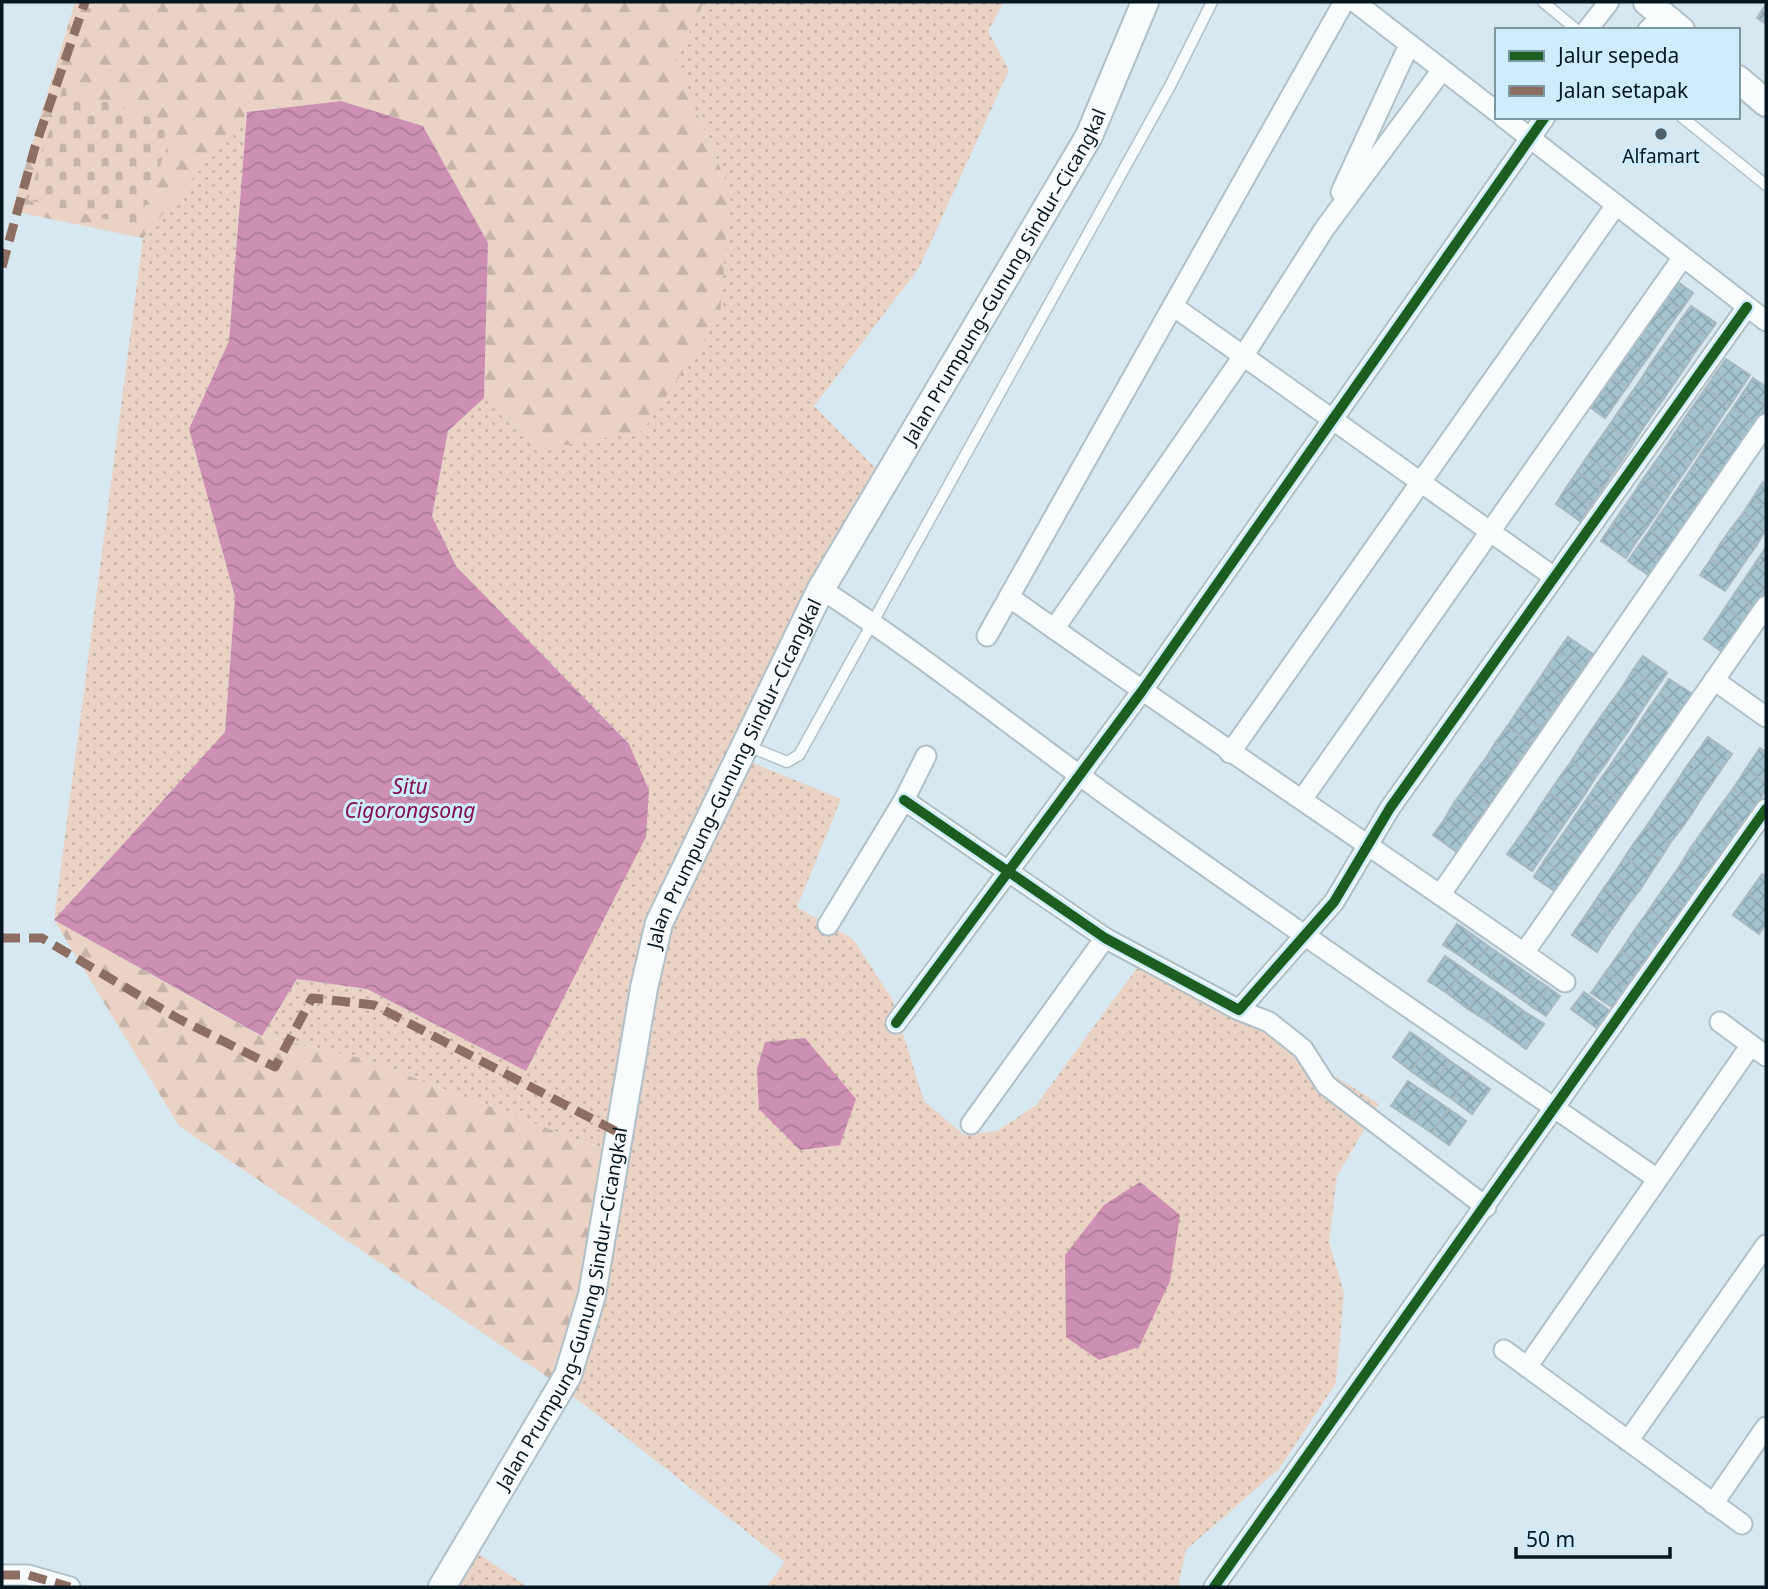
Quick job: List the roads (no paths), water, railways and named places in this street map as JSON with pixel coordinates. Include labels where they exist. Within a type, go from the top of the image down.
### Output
[{"type":"main road","name":"Jalan Prumpung–Gunung Sindur–Cicangkal","points":[[442,1587],[568,1375],[592,1295],[644,988],[659,923],[821,589],[1089,136],[1145,2]]},
{"type":"main road","points":[[1740,81],[1766,103]]},
{"type":"street","points":[[987,635],[1344,2]]},
{"type":"street","points":[[1355,2],[1495,111]]},
{"type":"street","points":[[1589,28],[1609,2]]},
{"type":"street","points":[[1325,228],[1409,45]]},
{"type":"street","points":[[1054,629],[1244,355],[1325,228],[1442,70]]},
{"type":"street","points":[[1506,119],[1766,321]]},
{"type":"street","points":[[896,1023],[1142,691],[1544,119]]},
{"type":"street","points":[[1230,753],[1616,205]]},
{"type":"street","points":[[1303,798],[1683,257]]},
{"type":"street","points":[[1173,306],[1554,577]]},
{"type":"street","points":[[1239,1010],[1306,938],[1334,902],[1390,808],[1747,307]]},
{"type":"street","points":[[1440,895],[1766,424]]},
{"type":"street","points":[[821,589],[873,622],[1079,776],[1306,938],[1656,1178]]},
{"type":"street","points":[[1009,597],[1230,753],[1303,798],[1565,982]]},
{"type":"street","points":[[1524,953],[1766,607]]},
{"type":"street","points":[[1714,680],[1766,718]]},
{"type":"street","points":[[828,925],[904,800],[926,756]]},
{"type":"street","points":[[904,800],[1105,938],[1239,1010],[1269,1022],[1303,1049],[1326,1085],[1486,1207]]},
{"type":"street","points":[[1214,1587],[1766,809]]},
{"type":"street","points":[[971,1124],[1105,938]]},
{"type":"street","points":[[1527,1367],[1656,1178],[1759,1050],[1720,1022]]},
{"type":"street","points":[[1628,1441],[1764,1255]]},
{"type":"street","points":[[1504,1350],[1742,1524]]},
{"type":"street","points":[[1713,1504],[1766,1427]]},
{"type":"street","points":[[8,1587],[2,1574],[28,1576],[70,1587]]},
{"type":"lane","points":[[744,744],[787,762],[799,755],[1170,86],[1212,2]]},
{"type":"lane","points":[[1543,2],[1575,28]]},
{"type":"lane","points":[[1684,119],[1766,185]]},
{"type":"water","name":"Situ Cigorongsong","points":[[341,101],[423,126],[488,243],[484,398],[448,431],[432,516],[456,566],[629,744],[649,790],[646,837],[526,1071],[367,989],[297,979],[262,1036],[54,920],[225,732],[235,597],[189,429],[229,341],[247,112]]},
{"type":"water","points":[[805,1038],[856,1099],[840,1145],[800,1150],[759,1109],[757,1069],[765,1042]]},
{"type":"water","points":[[1140,1182],[1180,1215],[1170,1281],[1139,1347],[1099,1360],[1066,1337],[1065,1255],[1104,1205]]},
{"type":"place","name":"Alfamart","points":[[1661,134]]}]
